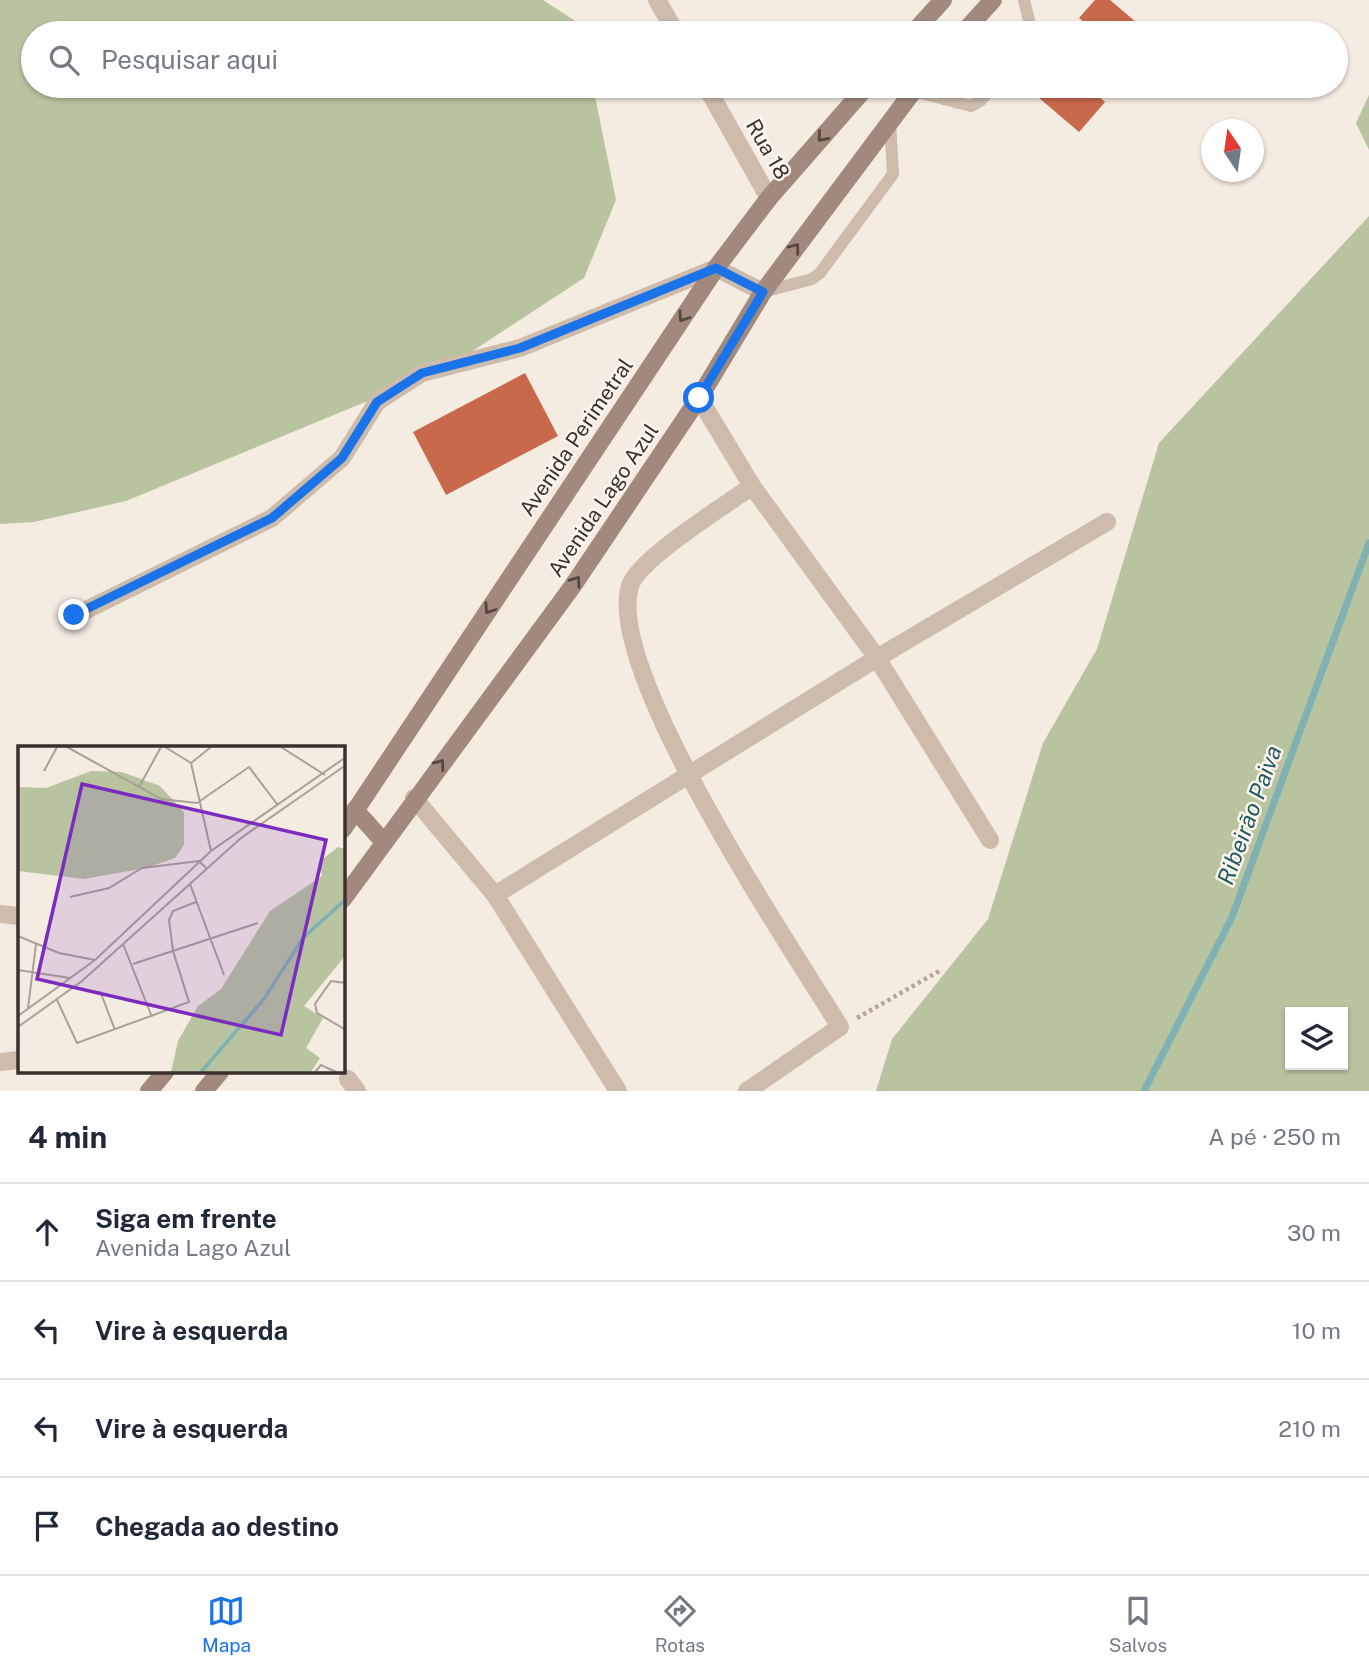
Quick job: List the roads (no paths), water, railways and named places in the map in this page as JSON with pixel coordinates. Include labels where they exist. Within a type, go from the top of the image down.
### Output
[{"type":"main road","points":[[924,21],[943,0]]},
{"type":"main road","points":[[974,21],[993,0]]},
{"type":"main road","name":"Avenida Perimetral","points":[[345,826],[716,268],[769,198],[856,98]]},
{"type":"main road","name":"Avenida Lago Azul","points":[[345,896],[414,798],[572,587],[699,398],[763,292],[908,98]]},
{"type":"main road","points":[[355,810],[383,841]]},
{"type":"main road","points":[[149,1091],[163,1074]]},
{"type":"main road","points":[[204,1091],[218,1074]]},
{"type":"street","points":[[657,0],[669,21]]},
{"type":"street","name":"Rua 18","points":[[713,98],[769,198]]},
{"type":"street","points":[[74,615],[272,518],[342,458],[377,402],[422,373],[520,348],[716,268],[763,292]]},
{"type":"street","points":[[699,398],[752,486],[877,658],[990,840]]},
{"type":"street","points":[[747,1091],[840,1027],[688,776],[639,664],[628,618],[630,586],[642,566],[752,486]]},
{"type":"street","points":[[495,895],[877,658],[1107,522]]},
{"type":"street","points":[[414,798],[495,895],[618,1091]]},
{"type":"street","points":[[0,914],[18,916]]},
{"type":"street","points":[[0,1062],[18,1060]]},
{"type":"lane","points":[[1024,0],[1029,21]]},
{"type":"lane","points":[[946,98],[971,106],[983,98]]},
{"type":"lane","points":[[763,292],[812,279],[820,274],[893,174],[890,122]]},
{"type":"waterway","name":"Ribeirão Paiva","points":[[1144,1091],[1232,917],[1369,543]]}]
